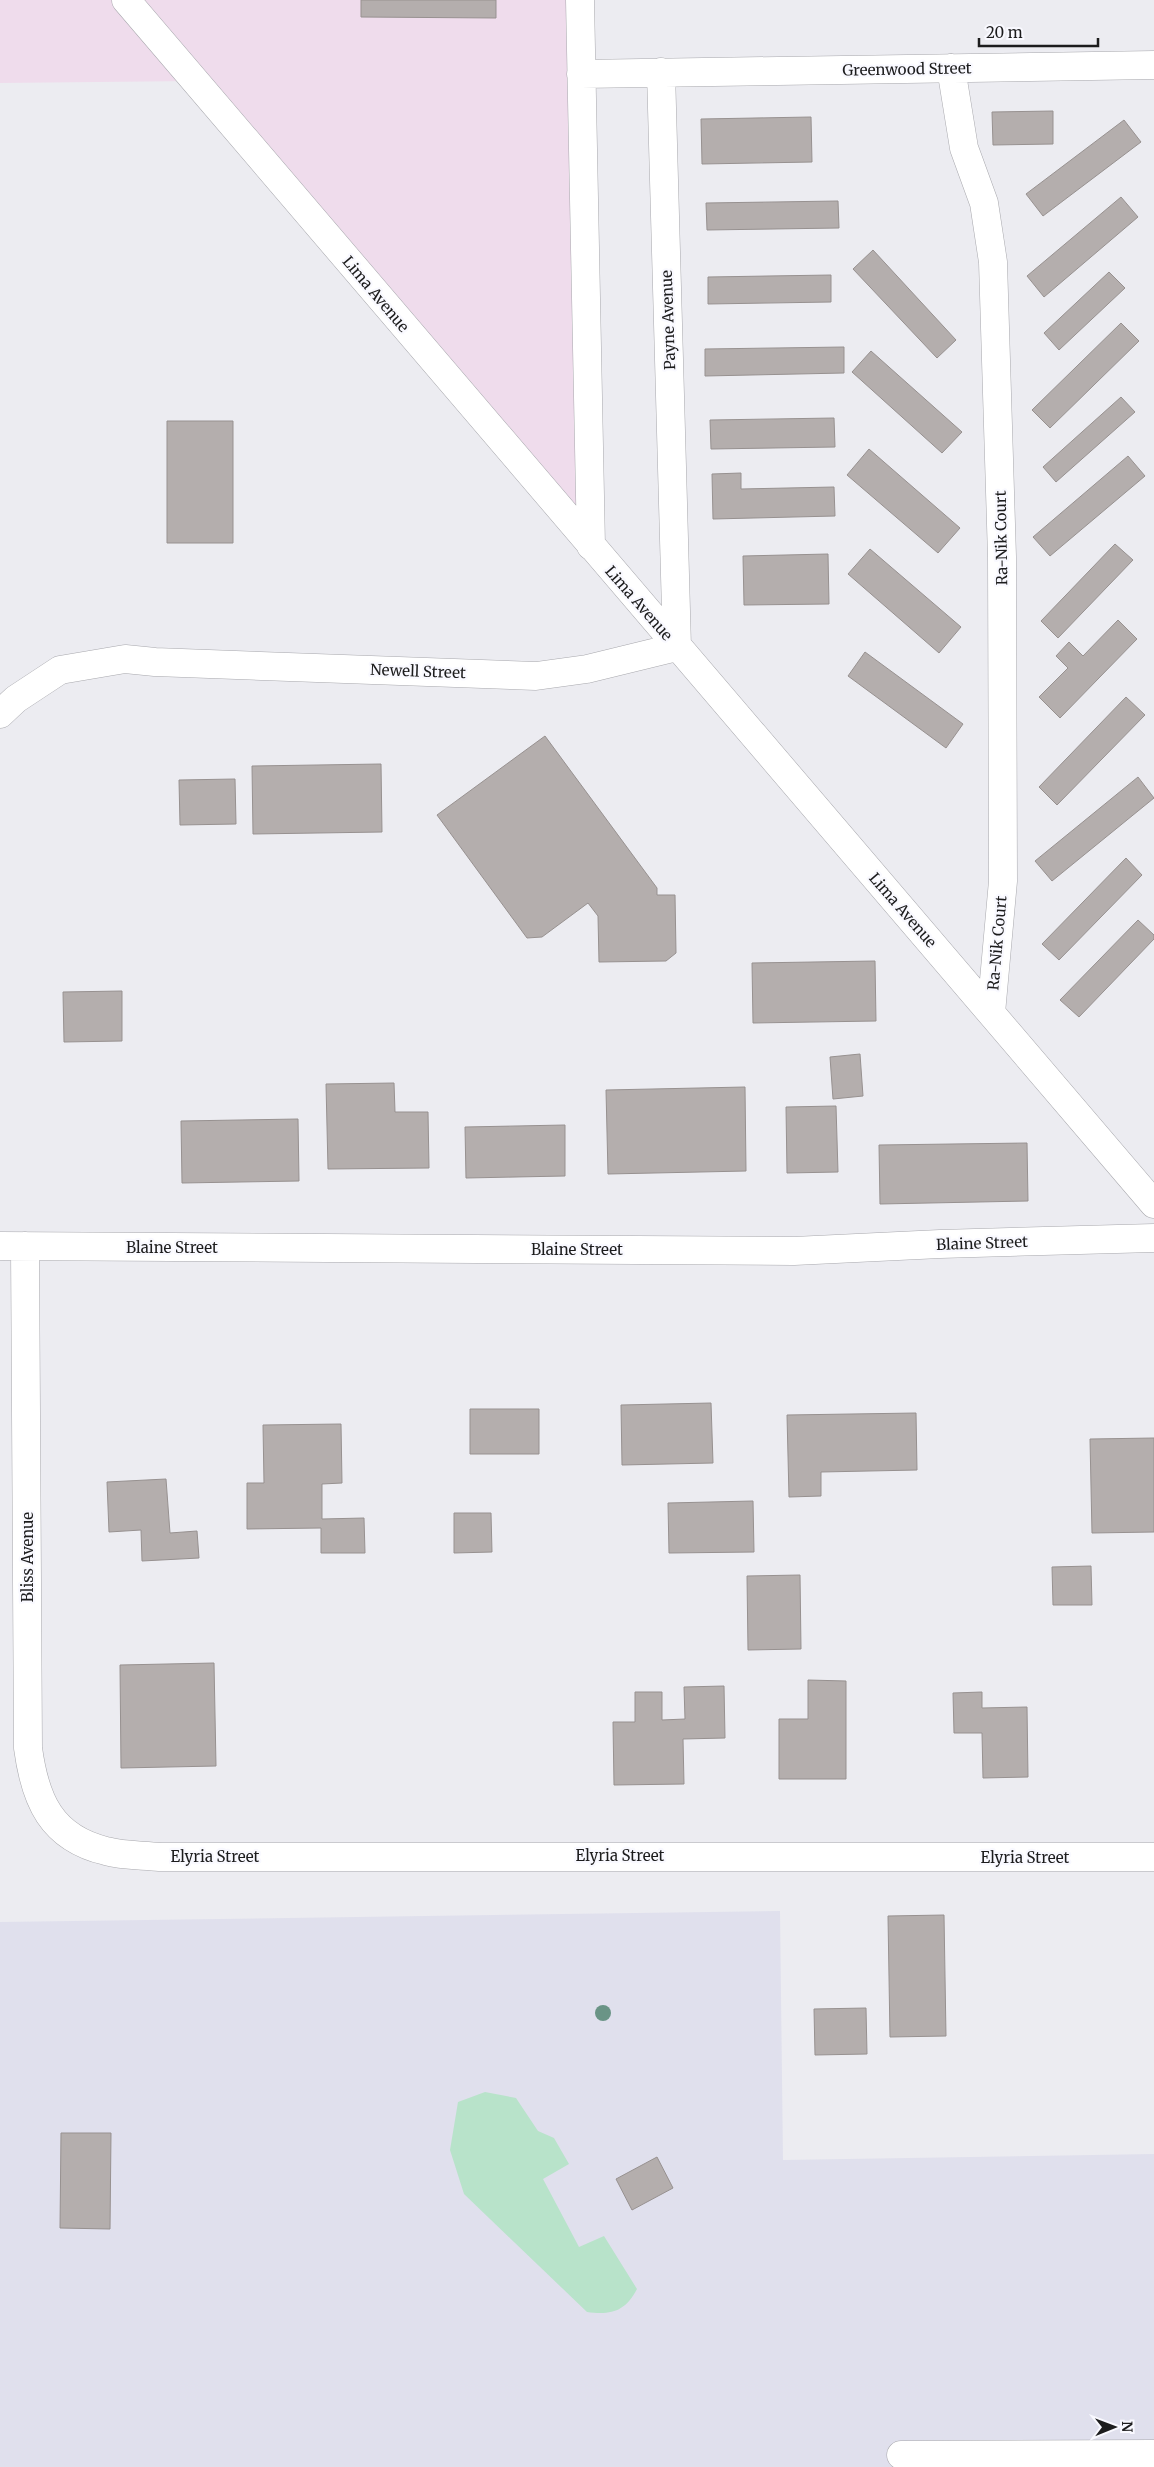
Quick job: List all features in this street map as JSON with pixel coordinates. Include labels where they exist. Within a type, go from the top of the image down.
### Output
[{"type":"street","name":"Lima Avenue","points":[[126,0],[1154,1204]]},
{"type":"street","points":[[580,0],[591,546]]},
{"type":"street","name":"Greenwood Street","points":[[661,72],[1154,65]]},
{"type":"street","name":"Ra-Nik Court","points":[[951,68],[964,148],[984,203],[993,262],[1002,557],[1003,881],[991,1013]]},
{"type":"street","points":[[581,74],[661,72]]},
{"type":"street","name":"Payne Avenue","points":[[661,72],[677,647]]},
{"type":"street","name":"Newell Street","points":[[0,714],[16,699],[60,670],[125,659],[155,662],[536,676],[587,669],[677,647]]},
{"type":"street","name":"Blaine Street","points":[[13,1246],[794,1251],[940,1244],[1154,1238]]},
{"type":"street","name":"Bliss Avenue","points":[[13,1246],[28,1748],[32,1778],[42,1806],[62,1829],[87,1846]]},
{"type":"street","name":"Elyria Street","points":[[87,1846],[108,1852],[160,1857],[664,1854],[773,1858],[1154,1857]]},
{"type":"street","points":[[902,2455],[1154,2454]]},
{"type":"shaded area","points":[[0,0],[580,0],[591,546],[195,81],[0,83]]},
{"type":"shaded area","points":[[780,1911],[783,2160],[1154,2154],[1154,2467],[0,2467],[0,1922]]},
{"type":"green space","points":[[485,2092],[516,2098],[538,2131],[554,2138],[569,2164],[543,2179],[579,2247],[604,2236],[637,2289],[628,2303],[622,2307],[603,2313],[587,2312],[464,2194],[450,2150],[458,2102]]},
{"type":"building","points":[[361,0],[496,0],[496,18],[361,17]]},
{"type":"building","points":[[1053,111],[1053,144],[993,145],[992,112]]},
{"type":"building","points":[[811,117],[812,162],[702,164],[701,119]]},
{"type":"building","points":[[1124,120],[1141,142],[1043,216],[1026,194]]},
{"type":"building","points":[[1121,197],[1138,217],[1044,297],[1027,276]]},
{"type":"building","points":[[838,201],[839,228],[707,230],[706,203]]},
{"type":"building","points":[[873,250],[956,340],[937,358],[853,269]]},
{"type":"building","points":[[1109,272],[1125,288],[1059,350],[1044,333]]},
{"type":"building","points":[[831,275],[831,302],[708,304],[708,277]]},
{"type":"building","points":[[1121,323],[1139,341],[1050,428],[1032,410]]},
{"type":"building","points":[[844,347],[844,373],[705,376],[705,349]]},
{"type":"building","points":[[871,351],[962,432],[942,453],[852,372]]},
{"type":"building","points":[[1121,397],[1135,412],[1056,482],[1043,467]]},
{"type":"building","points":[[834,418],[835,447],[711,449],[710,420]]},
{"type":"building","points":[[167,421],[233,421],[233,543],[167,543]]},
{"type":"building","points":[[869,449],[960,528],[938,553],[847,475]]},
{"type":"building","points":[[1128,456],[1145,476],[1050,556],[1033,537]]},
{"type":"building","points":[[741,473],[741,489],[834,487],[835,516],[713,519],[712,474]]},
{"type":"building","points":[[1115,544],[1133,560],[1058,638],[1041,621]]},
{"type":"building","points":[[870,549],[961,627],[939,653],[848,574]]},
{"type":"building","points":[[828,554],[829,604],[744,605],[743,556]]},
{"type":"building","points":[[1118,620],[1137,639],[1060,718],[1039,697],[1068,668],[1056,656],[1069,642],[1083,656]]},
{"type":"building","points":[[865,652],[963,724],[946,748],[848,676]]},
{"type":"building","points":[[1126,697],[1145,715],[1057,805],[1039,787]]},
{"type":"building","points":[[545,736],[657,888],[657,895],[675,895],[676,953],[666,961],[599,962],[598,916],[588,903],[542,937],[527,938],[437,815]]},
{"type":"building","points":[[381,764],[382,832],[253,834],[252,766]]},
{"type":"building","points":[[1138,777],[1154,798],[1052,881],[1035,861]]},
{"type":"building","points":[[235,779],[236,824],[180,825],[179,780]]},
{"type":"building","points":[[1126,858],[1142,875],[1059,960],[1042,944]]},
{"type":"building","points":[[1138,920],[1154,935],[1154,939],[1079,1017],[1060,1000]]},
{"type":"building","points":[[875,961],[876,1021],[753,1023],[752,963]]},
{"type":"building","points":[[122,991],[122,1041],[64,1042],[63,992]]},
{"type":"building","points":[[860,1054],[863,1096],[833,1099],[830,1057]]},
{"type":"building","points":[[394,1083],[395,1112],[428,1112],[429,1168],[328,1169],[326,1084]]},
{"type":"building","points":[[745,1087],[746,1171],[608,1174],[606,1090]]},
{"type":"building","points":[[836,1106],[838,1172],[787,1173],[786,1107]]},
{"type":"building","points":[[298,1119],[299,1181],[182,1183],[181,1121]]},
{"type":"building","points":[[565,1125],[565,1176],[466,1178],[465,1127]]},
{"type":"building","points":[[1027,1143],[1028,1201],[880,1204],[879,1145]]},
{"type":"building","points":[[711,1403],[713,1463],[622,1465],[621,1405]]},
{"type":"building","points":[[470,1409],[539,1409],[539,1454],[470,1454]]},
{"type":"building","points":[[916,1413],[917,1470],[821,1472],[821,1496],[789,1497],[787,1415]]},
{"type":"building","points":[[341,1424],[342,1483],[322,1484],[322,1519],[364,1518],[365,1553],[321,1553],[321,1528],[247,1529],[247,1483],[264,1483],[263,1425]]},
{"type":"building","points":[[1154,1438],[1154,1532],[1092,1533],[1090,1439]]},
{"type":"building","points":[[166,1479],[170,1533],[197,1531],[199,1558],[142,1561],[141,1530],[109,1532],[107,1482]]},
{"type":"building","points":[[753,1501],[754,1552],[669,1553],[668,1503]]},
{"type":"building","points":[[454,1513],[491,1513],[492,1552],[454,1553]]},
{"type":"building","points":[[1091,1566],[1092,1605],[1053,1605],[1052,1567]]},
{"type":"building","points":[[800,1575],[801,1649],[748,1650],[747,1576]]},
{"type":"building","points":[[214,1663],[216,1766],[121,1768],[120,1665]]},
{"type":"building","points":[[808,1680],[846,1681],[846,1779],[779,1779],[779,1719],[808,1719]]},
{"type":"building","points":[[724,1686],[725,1738],[683,1739],[684,1784],[614,1785],[613,1722],[635,1722],[635,1692],[662,1692],[662,1720],[685,1719],[684,1687]]},
{"type":"building","points":[[982,1692],[982,1708],[1027,1707],[1028,1777],[983,1778],[982,1733],[954,1733],[953,1693]]},
{"type":"building","points":[[944,1915],[946,2036],[890,2037],[888,1916]]},
{"type":"building","points":[[866,2008],[867,2054],[815,2055],[814,2009]]},
{"type":"building","points":[[61,2133],[111,2133],[110,2229],[60,2228]]},
{"type":"building","points":[[657,2157],[673,2188],[632,2210],[616,2179]]}]
